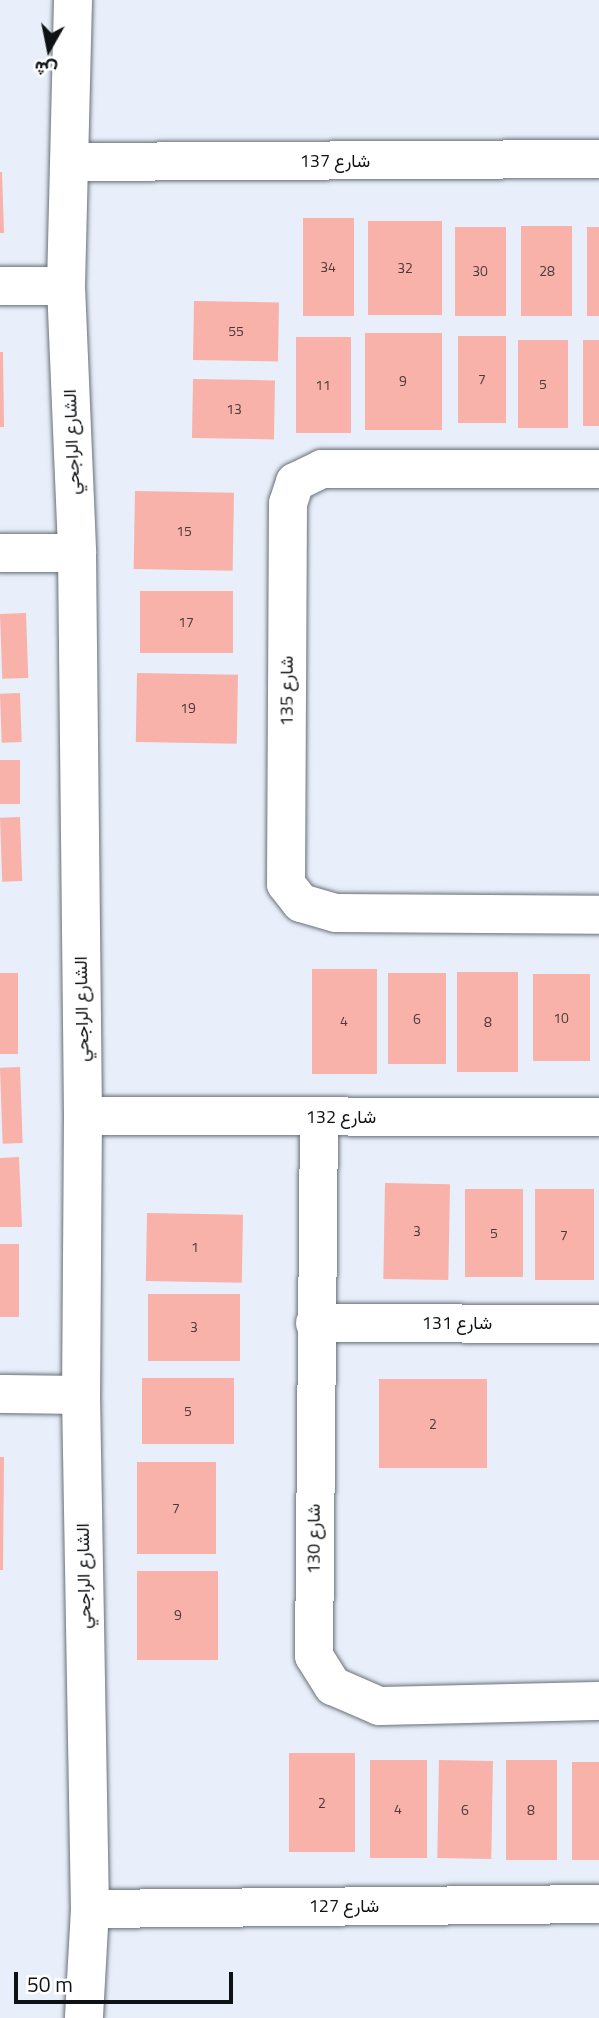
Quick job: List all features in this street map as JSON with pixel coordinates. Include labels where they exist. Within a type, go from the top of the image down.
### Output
[{"type":"street","name":"الشارع الراجحي","points":[[74,0],[66,286],[77,553],[83,1116],[81,1395],[90,1909],[84,2018]]},
{"type":"street","name":"شارع 137","points":[[71,162],[599,159]]},
{"type":"street","points":[[0,286],[66,286]]},
{"type":"street","name":"شارع 135","points":[[599,469],[322,469],[295,482],[288,503],[286,870],[286,884],[301,903],[337,913],[599,915]]},
{"type":"street","points":[[0,553],[77,553]]},
{"type":"street","name":"شارع 132","points":[[83,1116],[599,1117]]},
{"type":"street","name":"شارع 130","points":[[319,1117],[314,1656],[333,1686],[379,1706],[599,1701]]},
{"type":"street","name":"شارع 131","points":[[315,1323],[599,1324]]},
{"type":"street","points":[[0,1394],[81,1395]]},
{"type":"street","name":"شارع 127","points":[[90,1909],[599,1904]]},
{"type":"building","points":[[2,172],[4,233],[0,233]]},
{"type":"building","points":[[303,218],[354,218],[354,316],[303,316]]},
{"type":"building","points":[[368,221],[442,221],[442,315],[368,315]]},
{"type":"building","points":[[521,226],[572,226],[572,316],[521,316]]},
{"type":"building","points":[[455,227],[506,227],[506,316],[455,316]]},
{"type":"building","points":[[587,227],[599,227],[599,316],[587,316]]},
{"type":"building","points":[[194,301],[279,302],[278,361],[193,360]]},
{"type":"building","points":[[365,333],[442,333],[442,430],[365,430]]},
{"type":"building","points":[[458,336],[506,336],[506,423],[458,423]]},
{"type":"building","points":[[296,337],[351,337],[351,433],[296,433]]},
{"type":"building","points":[[518,340],[568,340],[568,428],[518,428]]},
{"type":"building","points":[[583,340],[599,340],[599,426],[583,426]]},
{"type":"building","points":[[0,352],[3,352],[4,427],[0,427]]},
{"type":"building","points":[[193,379],[275,380],[274,439],[192,438]]},
{"type":"building","points":[[135,491],[234,493],[233,571],[134,569]]},
{"type":"building","points":[[140,591],[233,591],[233,653],[140,653]]},
{"type":"building","points":[[26,613],[28,678],[2,679],[0,614]]},
{"type":"building","points":[[137,673],[238,675],[237,744],[136,742]]},
{"type":"building","points":[[20,693],[22,742],[2,743],[0,694]]},
{"type":"building","points":[[0,760],[20,760],[20,804],[0,804]]},
{"type":"building","points":[[20,817],[22,881],[2,882],[0,818]]},
{"type":"building","points":[[312,969],[377,969],[377,1074],[312,1074]]},
{"type":"building","points":[[457,972],[518,972],[518,1072],[457,1072]]},
{"type":"building","points":[[0,973],[18,973],[18,1054],[0,1054]]},
{"type":"building","points":[[388,973],[446,973],[446,1064],[388,1064]]},
{"type":"building","points":[[533,974],[590,974],[590,1061],[533,1061]]},
{"type":"building","points":[[20,1067],[23,1143],[3,1144],[0,1068]]},
{"type":"building","points":[[19,1157],[22,1227],[0,1227],[0,1158]]},
{"type":"building","points":[[385,1183],[450,1184],[448,1280],[383,1279]]},
{"type":"building","points":[[465,1189],[523,1189],[523,1277],[465,1277]]},
{"type":"building","points":[[535,1189],[594,1189],[594,1280],[535,1280]]},
{"type":"building","points":[[147,1213],[243,1215],[242,1283],[146,1281]]},
{"type":"building","points":[[0,1244],[19,1244],[19,1317],[0,1317]]},
{"type":"building","points":[[148,1294],[240,1294],[240,1361],[148,1361]]},
{"type":"building","points":[[142,1378],[234,1378],[234,1444],[142,1444]]},
{"type":"building","points":[[379,1379],[487,1379],[487,1468],[379,1468]]},
{"type":"building","points":[[0,1457],[4,1457],[3,1570],[0,1570]]},
{"type":"building","points":[[137,1462],[216,1462],[216,1554],[137,1554]]},
{"type":"building","points":[[137,1571],[218,1571],[218,1660],[137,1660]]},
{"type":"building","points":[[289,1753],[355,1753],[355,1852],[289,1852]]},
{"type":"building","points":[[370,1760],[427,1760],[427,1858],[370,1858]]},
{"type":"building","points":[[439,1760],[493,1761],[491,1859],[437,1858]]},
{"type":"building","points":[[506,1760],[557,1760],[557,1860],[506,1860]]},
{"type":"building","points":[[572,1762],[599,1762],[599,1860],[572,1860]]}]
